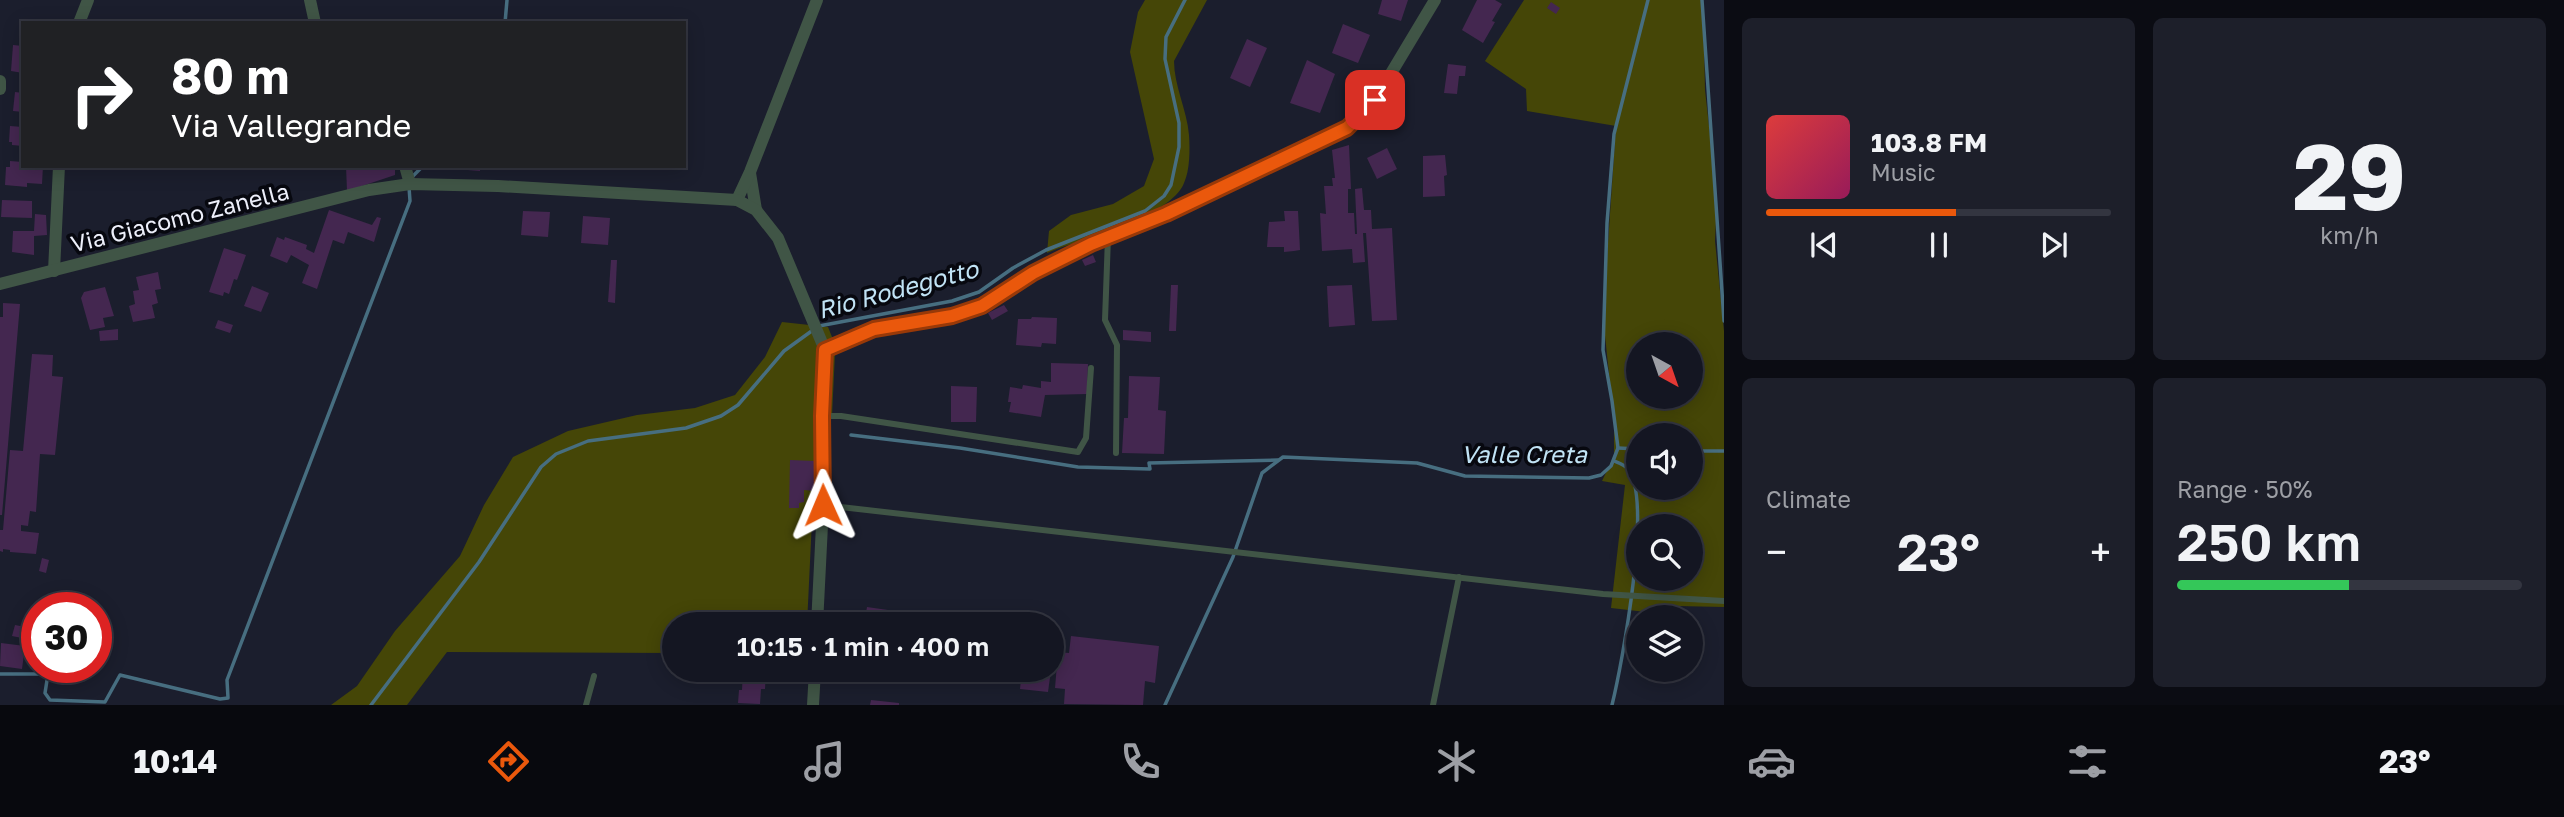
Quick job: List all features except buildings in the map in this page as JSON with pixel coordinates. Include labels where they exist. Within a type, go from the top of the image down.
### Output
[{"type":"street","points":[[80,21],[88,0]]},
{"type":"street","points":[[310,0],[315,21]]},
{"type":"street","points":[[737,200],[817,0]]},
{"type":"street","points":[[818,612],[823,505],[822,416],[825,350],[874,329],[952,316],[982,306],[1033,273],[1108,237],[1181,207],[1347,128],[1375,100],[1435,0]]},
{"type":"street","points":[[0,81],[0,89]]},
{"type":"street","points":[[54,271],[59,168]]},
{"type":"street","points":[[406,168],[410,184]]},
{"type":"street","points":[[750,172],[755,210]]},
{"type":"street","name":"Via Giacomo Zanella","points":[[0,284],[369,190],[410,184],[498,186],[737,200],[755,210],[778,238],[825,350]]},
{"type":"street","points":[[813,705],[814,682]]},
{"type":"lane","points":[[1108,237],[1105,320],[1117,345],[1116,453]]},
{"type":"lane","points":[[822,416],[841,416],[1079,452],[1086,438],[1091,368]]},
{"type":"lane","points":[[823,505],[1603,594],[1724,601]]},
{"type":"lane","points":[[1433,705],[1459,578]]},
{"type":"lane","points":[[586,705],[594,676]]},
{"type":"shaded area","points":[[1145,0],[1207,0],[1174,61],[1189,135],[1186,178],[1176,195],[1144,216],[1047,253],[1049,231],[1071,215],[1113,204],[1144,186],[1154,159],[1130,52],[1138,12]]},
{"type":"shaded area","points":[[1524,0],[1703,0],[1705,90],[1717,198],[1715,241],[1724,331],[1724,607],[1626,605],[1626,610],[1611,608],[1625,485],[1602,481],[1614,456],[1614,421],[1603,317],[1616,126],[1527,111],[1526,89],[1485,61]]},
{"type":"shaded area","points":[[782,322],[828,327],[834,342],[832,416],[815,457],[808,612],[662,612],[662,653],[447,652],[407,705],[331,705],[357,686],[395,631],[460,556],[484,505],[513,457],[568,431],[637,415],[695,408],[735,395],[765,357]]},
{"type":"waterway","points":[[505,21],[507,0]]},
{"type":"waterway","name":"Rio Rodegotto","points":[[819,326],[952,301],[979,292],[1013,268],[1046,250],[1145,211],[1164,196],[1171,185],[1179,147],[1179,123],[1165,59],[1166,37],[1185,0]]},
{"type":"waterway","name":"Valle Creta","points":[[1165,705],[1233,557],[1262,473],[1283,457],[1417,463],[1465,476],[1589,478],[1601,475],[1611,466],[1618,448],[1603,350],[1607,223],[1614,134],[1648,0]]},
{"type":"waterway","points":[[1702,0],[1724,321]]},
{"type":"waterway","points":[[412,177],[421,168]]},
{"type":"waterway","points":[[0,674],[48,674],[45,693],[50,700],[105,702],[120,675],[220,699],[228,698],[227,680],[410,201],[409,187]]},
{"type":"waterway","name":"Rio Rodegotto","points":[[371,705],[479,562],[541,467],[556,454],[588,441],[686,428],[721,416],[738,405],[784,351],[813,330]]},
{"type":"waterway","points":[[851,435],[960,448],[1078,467],[1150,469],[1149,463],[1278,460]]},
{"type":"waterway","points":[[1618,448],[1626,448]]},
{"type":"waterway","points":[[1703,451],[1724,451]]},
{"type":"waterway","points":[[1612,705],[1628,620],[1637,546],[1635,486],[1628,469],[1614,461]]},
{"type":"route","points":[[823,505],[822,416],[825,350],[874,329],[952,316],[982,306],[1033,273],[1091,244],[1166,214],[1347,128],[1375,100]]}]
